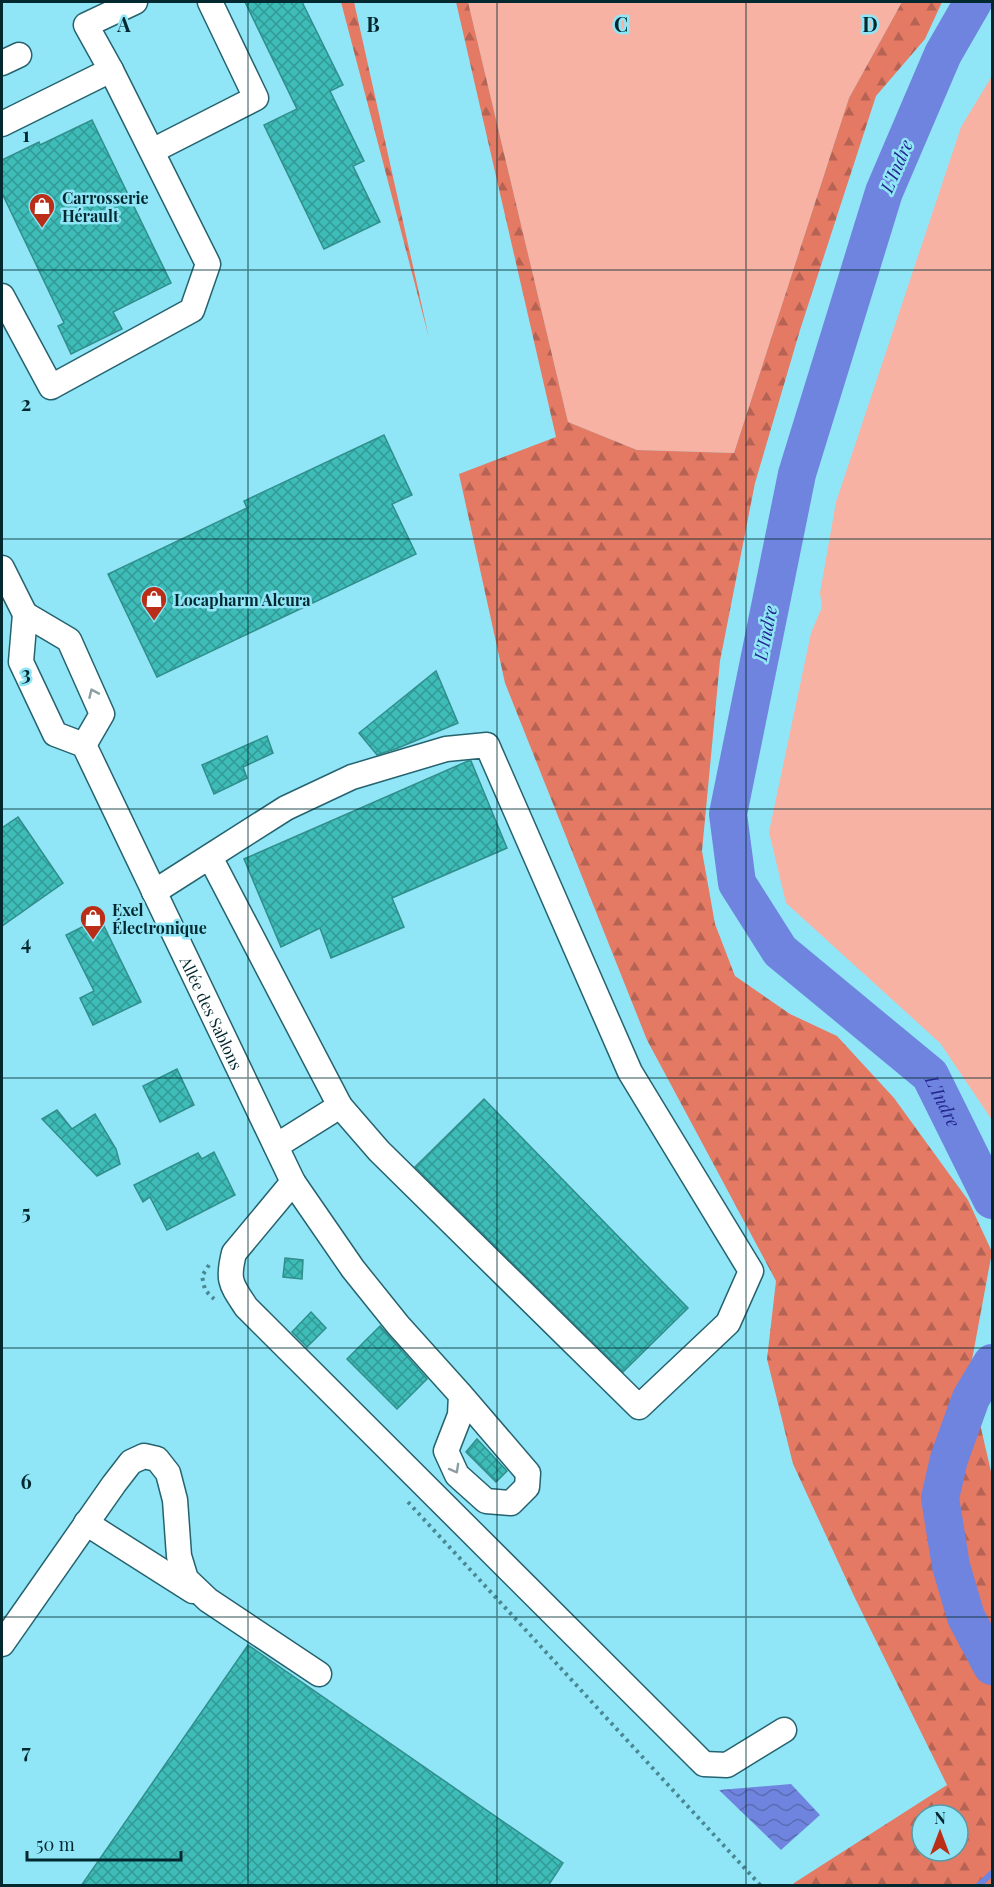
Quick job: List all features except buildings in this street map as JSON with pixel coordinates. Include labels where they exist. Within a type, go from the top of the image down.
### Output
[{"type":"street","points":[[2,296],[51,387],[192,310],[208,264],[111,70],[86,25],[135,2]]},
{"type":"street","points":[[152,151],[256,98],[210,2]]},
{"type":"street","points":[[2,124],[111,70]]},
{"type":"street","points":[[2,568],[25,614],[21,662],[55,734],[84,745],[102,714],[69,640],[25,614]]},
{"type":"street","name":"Allée des Sablons","points":[[84,745],[293,1182],[353,1269],[398,1325],[461,1395]]},
{"type":"street","points":[[154,892],[286,808],[352,777],[446,749],[488,745],[630,1072],[751,1271],[728,1323],[639,1407],[379,1151],[340,1106],[210,857]]},
{"type":"street","points":[[276,1146],[340,1106]]},
{"type":"street","points":[[293,1182],[234,1253],[231,1284],[246,1306],[704,1764],[727,1765],[784,1730]]},
{"type":"street","points":[[2,1644],[131,1462],[144,1456],[157,1459],[168,1473],[175,1500],[179,1556],[186,1579],[208,1600]]},
{"type":"street","points":[[86,1523],[319,1674]]},
{"type":"shaded area","points":[[468,2],[902,2],[849,98],[734,453],[637,450],[568,422]]},
{"type":"shaded area","points":[[992,76],[992,1120],[940,1043],[786,903],[769,832],[811,633],[822,607],[820,593],[836,502],[961,127]]},
{"type":"green space","points":[[341,2],[354,2],[429,338]]},
{"type":"green space","points":[[456,2],[468,2],[568,422],[637,450],[734,453],[849,98],[902,2],[942,2],[925,39],[876,96],[800,330],[755,483],[720,661],[702,851],[715,924],[735,976],[790,1014],[837,1036],[894,1098],[968,1200],[992,1252],[969,1376],[992,1476],[992,1885],[793,1885],[910,1809],[910,1863],[970,1863],[970,1803],[919,1803],[947,1785],[854,1596],[793,1464],[767,1359],[776,1281],[647,1040],[505,683],[459,474],[556,437]]},
{"type":"water","points":[[791,1784],[820,1815],[781,1850],[719,1790]]},
{"type":"waterway","name":"L'Indre","points":[[973,2],[943,54],[884,192],[797,474],[728,814],[737,883],[780,951],[930,1075],[992,1200]]},
{"type":"waterway","points":[[992,1363],[971,1398],[949,1459],[940,1498],[951,1566],[966,1617],[992,1666]]},
{"type":"waterway","points":[[978,1886],[992,1873]]},
{"type":"place","name":"Carrosserie Hérault","points":[[42,229]]},
{"type":"place","name":"Locapharm Alcura","points":[[154,622]]},
{"type":"place","name":"Exel Électronique","points":[[93,941]]}]
